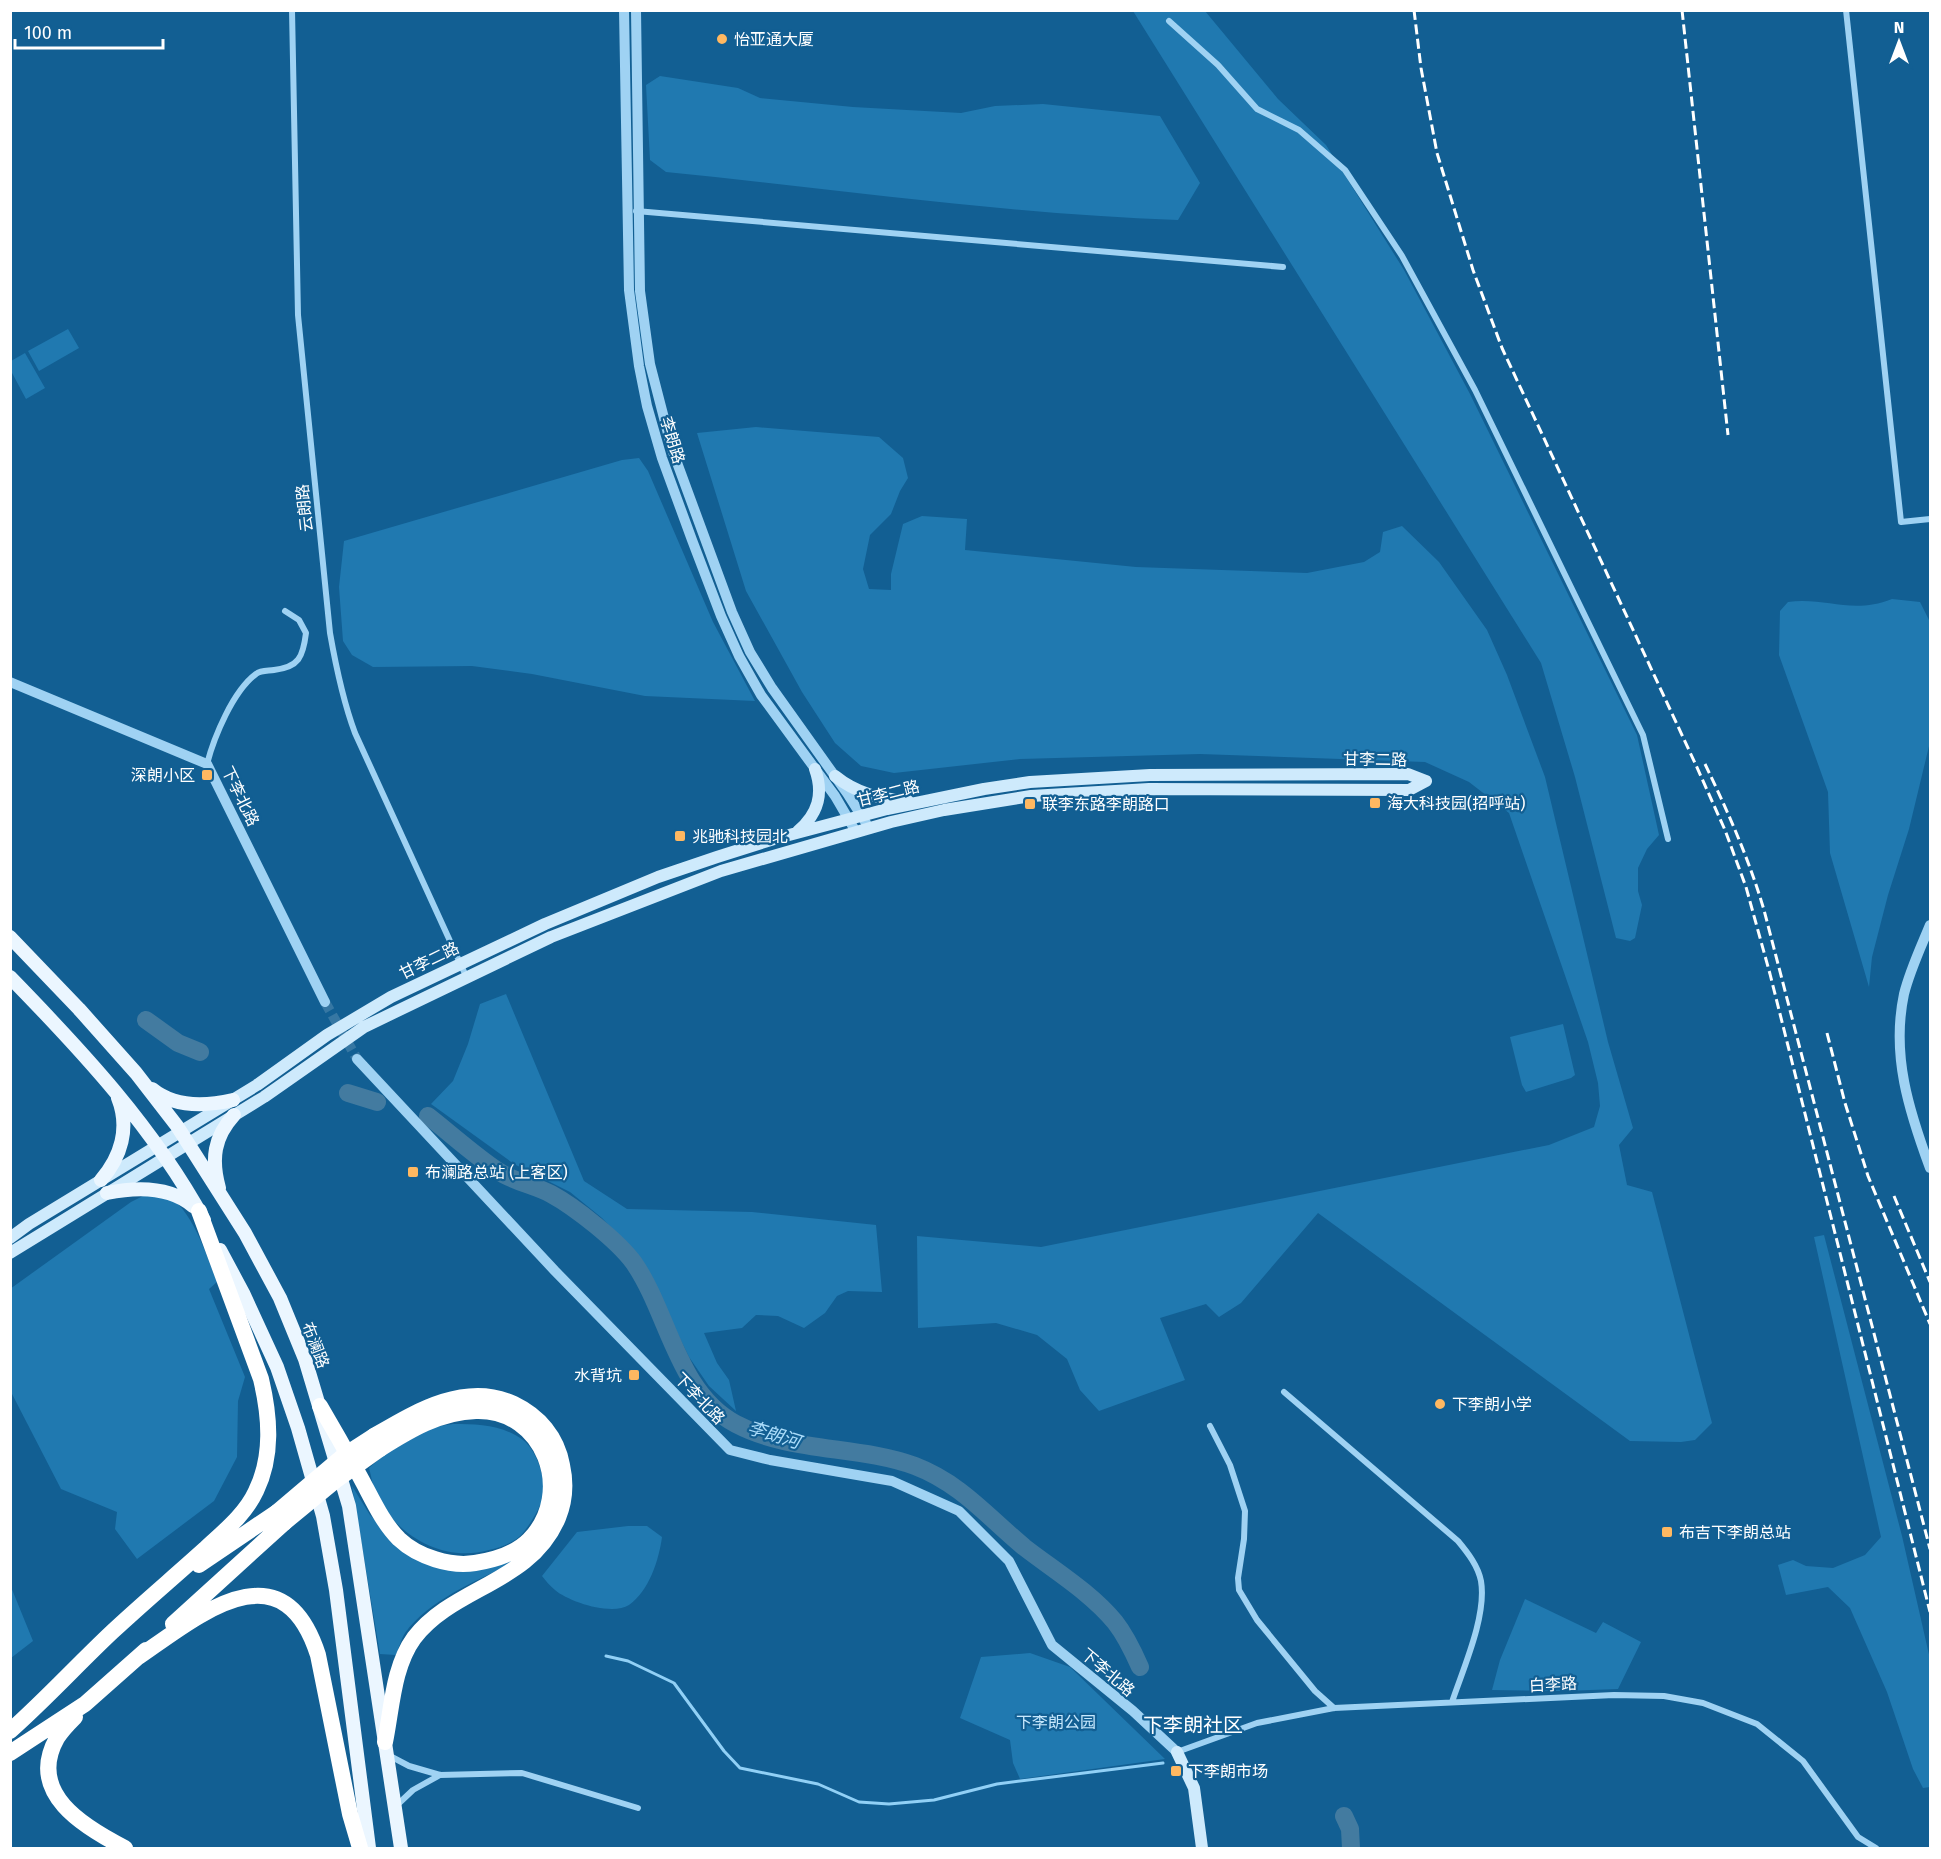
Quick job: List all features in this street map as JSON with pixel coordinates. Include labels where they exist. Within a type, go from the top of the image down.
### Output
[{"type":"highway","points":[[10,1731],[113,1631],[164,1588],[227,1528],[244,1510],[255,1492],[267,1459],[267,1404],[261,1379],[199,1211]]},
{"type":"highway","points":[[10,1753],[85,1704],[138,1658],[281,1517],[376,1442],[433,1404],[474,1396],[490,1397],[511,1403],[532,1413],[549,1432],[560,1451],[564,1474],[564,1504],[543,1545],[509,1573],[472,1593],[431,1620],[414,1638],[402,1659],[396,1681],[386,1748]]},
{"type":"highway","points":[[320,1406],[384,1520],[400,1540],[421,1553],[443,1562],[468,1564],[492,1560],[514,1551],[529,1540],[542,1524],[549,1502],[551,1479],[547,1456],[538,1441],[523,1426],[500,1414],[477,1411],[451,1414],[376,1442]]},
{"type":"highway","points":[[164,1588],[243,1536],[281,1517]]},
{"type":"highway","points":[[138,1658],[204,1612],[239,1597],[251,1595],[266,1597],[291,1609],[304,1622],[313,1638],[318,1655],[350,1814],[360,1848]]},
{"type":"highway","points":[[10,1716],[23,1710],[58,1686]]},
{"type":"highway","points":[[85,1704],[58,1737],[48,1766],[50,1779],[55,1794],[78,1821],[125,1848]]},
{"type":"main road","points":[[795,833],[807,823],[818,802],[819,780],[815,769]]},
{"type":"main road","name":"甘李二路","points":[[10,1238],[184,1138],[233,1100],[358,1015],[545,924],[658,877],[795,833],[924,801],[1030,782],[1150,775],[1408,774],[1426,781],[1409,790],[1149,789],[1031,796],[944,810],[755,860],[663,892],[551,937],[466,976],[364,1027],[285,1084],[234,1115],[184,1138]]},
{"type":"main road","points":[[835,776],[845,784],[869,795],[897,800],[924,801]]},
{"type":"main road","name":"布澜路","points":[[10,937],[79,1009],[143,1082],[184,1138],[221,1195],[245,1233],[280,1298],[305,1359],[349,1506],[401,1848]]},
{"type":"main road","points":[[10,977],[115,1091],[161,1152],[199,1211],[243,1293],[277,1367],[298,1428],[323,1516],[336,1590],[369,1848]]},
{"type":"main road","points":[[143,1082],[156,1092],[184,1103],[217,1104],[233,1100]]},
{"type":"main road","points":[[115,1091],[121,1105],[123,1139],[104,1186],[155,1190],[186,1201],[199,1211]]},
{"type":"main road","points":[[221,1195],[217,1179],[216,1149],[223,1128],[234,1115]]},
{"type":"main road","name":"甘李二路","points":[[10,1253],[104,1186]]},
{"type":"main road","points":[[1177,1752],[1194,1788],[1202,1848]]},
{"type":"street","name":"云朗路","points":[[292,10],[298,315],[330,633],[347,710],[356,733],[466,976]]},
{"type":"street","name":"李朗路","points":[[624,10],[632,211],[640,291],[655,384],[673,453],[732,612],[750,651],[772,688],[835,776],[855,818],[856,832]]},
{"type":"street","name":"李朗路","points":[[636,10],[632,211],[628,281],[633,327],[647,406],[662,458],[721,616],[739,656],[761,695],[835,796],[855,818],[869,828]]},
{"type":"street","points":[[1846,10],[1902,522],[1930,519]]},
{"type":"street","points":[[1169,21],[1218,65],[1257,109],[1299,130],[1345,170],[1402,256],[1475,390],[1643,735],[1668,840]]},
{"type":"street","points":[[632,211],[1283,267]]},
{"type":"street","points":[[207,764],[213,738],[228,710],[248,681],[258,672],[292,666],[301,658],[306,633],[299,620],[285,611]]},
{"type":"street","name":"下李北路","points":[[10,682],[207,764],[325,1002]]},
{"type":"street","points":[[1930,925],[1905,992],[1899,1025],[1899,1047],[1901,1072],[1908,1102],[1930,1168]]},
{"type":"street","name":"下李北路","points":[[357,1059],[555,1271],[730,1450],[770,1460],[892,1481],[959,1510],[1009,1561],[1052,1645],[1133,1711],[1177,1752]]},
{"type":"street","points":[[1284,1392],[1458,1541],[1472,1559],[1481,1579],[1481,1608],[1452,1702]]},
{"type":"street","points":[[1210,1426],[1230,1465],[1245,1511],[1238,1578],[1239,1590],[1257,1620],[1315,1691],[1334,1708]]},
{"type":"street","name":"白李路","points":[[1177,1752],[1257,1723],[1334,1708],[1614,1695],[1664,1696],[1703,1703],[1757,1724],[1803,1761],[1858,1837],[1876,1848]]},
{"type":"street","points":[[386,1748],[409,1766],[440,1775],[522,1773],[638,1808]]},
{"type":"street","points":[[395,1806],[413,1790],[440,1775]]},
{"type":"green space","points":[[1133,11],[1205,11],[1278,99],[1326,145],[1404,270],[1470,394],[1637,735],[1659,835],[1647,849],[1638,868],[1638,891],[1642,905],[1635,938],[1630,941],[1616,938],[1575,777],[1541,663]]},
{"type":"green space","points":[[660,76],[738,88],[760,98],[853,107],[961,113],[995,106],[1043,104],[1160,116],[1200,183],[1178,220],[985,207],[666,172],[650,160],[646,85]]},
{"type":"green space","points":[[68,329],[79,348],[39,371],[28,351]]},
{"type":"green space","points":[[25,353],[45,388],[26,399],[11,371],[11,361]]},
{"type":"green space","points":[[756,427],[879,437],[903,458],[908,478],[891,514],[870,535],[863,569],[869,589],[891,590],[891,574],[903,524],[922,516],[967,519],[965,550],[1136,567],[1307,573],[1364,562],[1380,552],[1383,532],[1402,526],[1439,562],[1487,630],[1507,675],[1545,777],[1608,1042],[1633,1128],[1619,1145],[1627,1185],[1652,1192],[1712,1423],[1695,1440],[1630,1441],[1318,1213],[1241,1303],[1219,1317],[1206,1304],[1160,1318],[1185,1380],[1099,1411],[1080,1390],[1067,1359],[1037,1335],[996,1323],[918,1328],[917,1236],[1041,1247],[1549,1145],[1594,1127],[1600,1106],[1598,1083],[1588,1042],[1509,813],[1469,782],[1425,762],[1200,754],[1020,759],[894,773],[861,766],[835,743],[802,692],[746,591],[697,433]]},
{"type":"green space","points":[[639,458],[648,471],[713,622],[755,701],[645,696],[532,674],[472,666],[373,667],[352,655],[343,641],[339,587],[344,541],[622,460]]},
{"type":"green space","points":[[1892,599],[1920,602],[1930,622],[1930,742],[1909,829],[1888,895],[1872,957],[1869,987],[1830,853],[1828,792],[1779,655],[1780,611],[1788,602],[1864,606]]},
{"type":"green space","points":[[506,994],[584,1181],[627,1209],[752,1212],[876,1225],[882,1292],[848,1291],[837,1296],[825,1313],[804,1328],[778,1316],[756,1315],[742,1328],[704,1333],[717,1363],[729,1380],[736,1411],[709,1386],[689,1357],[642,1260],[602,1218],[570,1192],[514,1164],[431,1104],[453,1081],[468,1044],[480,1004]]},
{"type":"green space","points":[[1563,1024],[1575,1075],[1526,1092],[1522,1085],[1510,1037]]},
{"type":"green space","points":[[147,1194],[162,1194],[172,1199],[181,1207],[196,1231],[217,1282],[209,1289],[245,1377],[238,1401],[237,1457],[214,1501],[137,1559],[115,1529],[117,1512],[61,1489],[11,1392],[10,1289],[131,1202]]},
{"type":"green space","points":[[1824,1235],[1902,1536],[1930,1659],[1930,1787],[1923,1788],[1913,1769],[1887,1692],[1850,1608],[1828,1587],[1786,1595],[1778,1565],[1793,1560],[1806,1566],[1833,1568],[1865,1555],[1881,1537],[1814,1237]]},
{"type":"green space","points":[[453,1424],[481,1425],[507,1431],[523,1440],[536,1457],[543,1480],[543,1499],[522,1534],[504,1545],[473,1553],[458,1553],[428,1545],[401,1528],[376,1495],[369,1468],[385,1454],[433,1427]]},
{"type":"green space","points":[[352,1486],[370,1515],[393,1538],[416,1555],[516,1561],[456,1591],[428,1610],[405,1633],[396,1655],[380,1654]]},
{"type":"green space","points":[[647,1526],[662,1537],[652,1574],[642,1592],[629,1605],[612,1609],[580,1603],[562,1595],[542,1576],[577,1532]]},
{"type":"green space","points":[[11,1587],[33,1641],[10,1658]]},
{"type":"green space","points":[[1525,1599],[1596,1633],[1603,1622],[1641,1642],[1618,1689],[1492,1690],[1500,1660]]},
{"type":"green space","name":"下李朗公园","points":[[1030,1653],[1070,1667],[1165,1759],[1020,1779],[1013,1763],[1010,1740],[960,1718],[981,1657]]},
{"type":"waterway","name":"李朗河","points":[[146,1020],[178,1043],[200,1052]]},
{"type":"waterway","name":"李朗河","points":[[348,1093],[377,1102]]},
{"type":"waterway","name":"李朗河","points":[[428,1116],[498,1171],[561,1200],[584,1216],[627,1254],[646,1283],[687,1373],[700,1393],[716,1410],[736,1424],[779,1440],[893,1459],[915,1466],[946,1482],[960,1491],[1024,1547],[1095,1601],[1119,1627],[1140,1667]]},
{"type":"waterway","points":[[606,1656],[628,1661],[674,1683],[724,1751],[740,1768],[818,1784],[859,1802],[889,1804],[934,1800],[997,1784],[1163,1763]]},
{"type":"waterway","name":"李朗河","points":[[1344,1816],[1350,1829],[1351,1848]]},
{"type":"tunnel","points":[[325,1002],[357,1059]]},
{"type":"railway","points":[[1414,10],[1421,68],[1437,153],[1473,270],[1502,348],[1695,763],[1725,830],[1746,887],[1770,974],[1930,1612]]},
{"type":"railway","points":[[1682,10],[1728,435]]},
{"type":"railway","points":[[1705,764],[1738,836],[1764,910],[1930,1549]]},
{"type":"railway","points":[[1827,1033],[1845,1103],[1868,1176],[1930,1324]]},
{"type":"railway","points":[[1894,1196],[1930,1282]]},
{"type":"place","name":"怡亚通大厦","points":[[722,39]]},
{"type":"place","name":"深朗小区","points":[[207,775]]},
{"type":"place","name":"海大科技园(招呼站)","points":[[1375,803]]},
{"type":"place","name":"联李东路李朗路口","points":[[1030,804]]},
{"type":"place","name":"兆驰科技园北","points":[[680,836]]},
{"type":"place","name":"布澜路总站 (上客区)","points":[[413,1172]]},
{"type":"place","name":"水背坑","points":[[634,1375]]},
{"type":"place","name":"下李朗小学","points":[[1440,1404]]},
{"type":"place","name":"布吉下李朗总站","points":[[1667,1532]]},
{"type":"place","name":"下李朗市场","points":[[1176,1771]]},
{"type":"district","name":"下李朗社区","points":[[1193,1725]]}]
